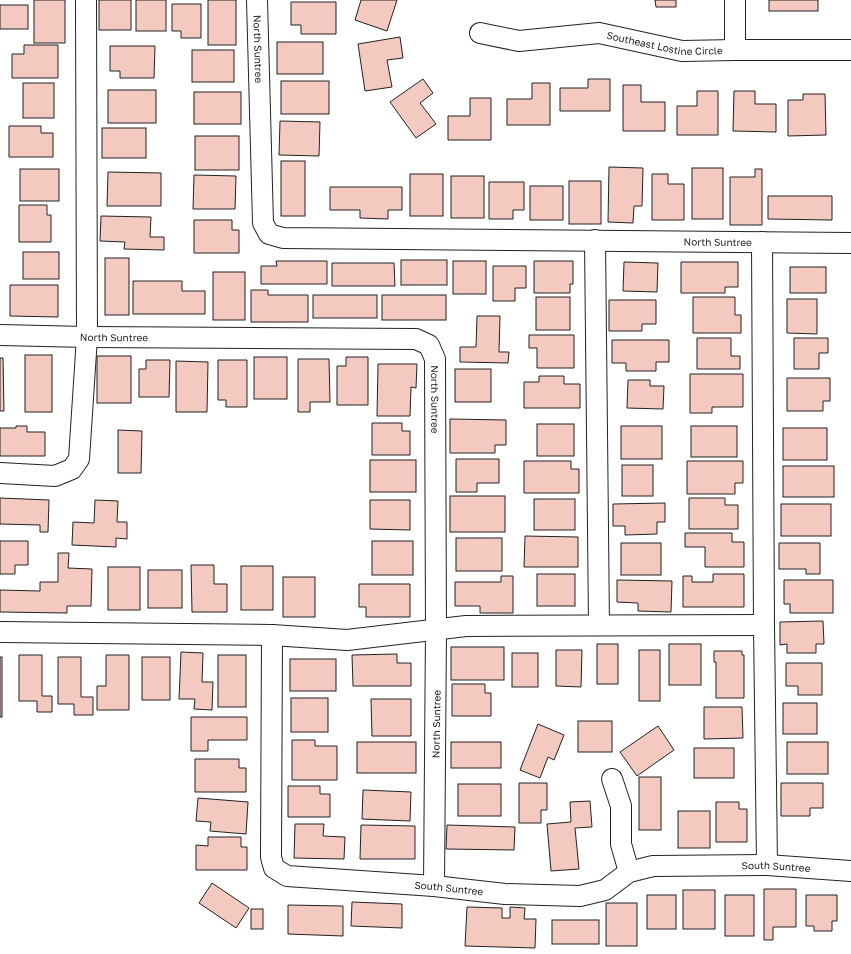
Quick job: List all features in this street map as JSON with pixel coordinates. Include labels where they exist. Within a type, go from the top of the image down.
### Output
[{"type":"street","points":[[0,473],[55,476],[72,469],[79,459],[87,337],[86,0]]},
{"type":"street","name":"North Suntree","points":[[257,0],[263,223],[269,234],[283,238],[851,243]]},
{"type":"street","points":[[735,0],[735,50]]},
{"type":"street","name":"Southeast Lostine Circle","points":[[480,34],[519,41],[599,34],[682,51],[851,50]]},
{"type":"street","points":[[595,240],[599,625]]},
{"type":"street","points":[[762,242],[767,865]]},
{"type":"street","name":"North Suntree","points":[[0,335],[416,339],[429,345],[435,359],[436,630],[434,886]]},
{"type":"street","points":[[0,632],[272,635],[347,640],[466,626],[764,625]]},
{"type":"street","name":"South Suntree","points":[[272,635],[271,857],[274,868],[287,876],[434,886],[505,894],[580,896],[605,890],[629,872],[653,866],[767,865],[851,871]]},
{"type":"street","points":[[612,779],[621,806],[621,844],[629,872]]},
{"type":"building","points":[[34,0],[65,0],[65,43],[34,43]]},
{"type":"building","points":[[99,0],[131,0],[131,30],[99,30]]},
{"type":"building","points":[[136,0],[166,0],[166,31],[136,31]]},
{"type":"building","points":[[208,0],[236,0],[236,45],[208,45]]},
{"type":"building","points":[[361,0],[397,0],[387,31],[355,20]]},
{"type":"building","points":[[655,0],[676,0],[676,7],[656,7]]},
{"type":"building","points":[[769,0],[818,0],[818,11],[769,11]]},
{"type":"building","points":[[291,2],[336,2],[336,34],[301,34],[301,25],[291,25]]},
{"type":"building","points":[[172,4],[201,4],[201,38],[181,38],[181,31],[172,31]]},
{"type":"building","points":[[0,5],[28,5],[28,29],[0,29]]},
{"type":"building","points":[[400,37],[403,58],[387,60],[392,87],[365,91],[358,44]]},
{"type":"building","points":[[277,42],[323,42],[323,74],[277,74]]},
{"type":"building","points":[[24,45],[58,45],[58,78],[12,78],[12,54],[24,54]]},
{"type":"building","points":[[110,46],[155,46],[154,78],[120,78],[120,71],[110,71]]},
{"type":"building","points":[[192,50],[234,50],[234,82],[192,82]]},
{"type":"building","points":[[423,79],[433,93],[420,103],[436,124],[416,138],[390,102]]},
{"type":"building","points":[[588,79],[610,79],[610,111],[560,111],[560,88],[588,88]]},
{"type":"building","points":[[281,81],[329,81],[329,114],[281,114]]},
{"type":"building","points":[[23,83],[54,83],[54,118],[23,118]]},
{"type":"building","points":[[532,83],[550,83],[550,125],[507,125],[507,99],[532,99]]},
{"type":"building","points":[[623,85],[641,85],[641,102],[665,102],[665,131],[623,131]]},
{"type":"building","points":[[108,90],[156,90],[156,123],[108,123]]},
{"type":"building","points":[[697,91],[718,91],[718,135],[677,135],[677,106],[697,106]]},
{"type":"building","points":[[734,91],[755,91],[755,104],[776,104],[776,132],[733,131]]},
{"type":"building","points":[[194,92],[241,92],[241,124],[194,124]]},
{"type":"building","points":[[803,94],[825,94],[826,135],[788,136],[788,100],[803,100]]},
{"type":"building","points":[[470,98],[491,98],[491,140],[448,140],[448,116],[470,116]]},
{"type":"building","points":[[280,121],[320,122],[319,156],[279,155]]},
{"type":"building","points":[[9,126],[41,126],[41,133],[53,133],[53,157],[9,157]]},
{"type":"building","points":[[102,128],[146,128],[146,158],[102,158]]},
{"type":"building","points":[[195,136],[239,136],[239,170],[195,170]]},
{"type":"building","points":[[281,161],[305,161],[305,216],[281,216]]},
{"type":"building","points":[[609,167],[643,168],[642,206],[634,206],[633,223],[608,222]]},
{"type":"building","points":[[692,168],[723,168],[723,219],[692,219]]},
{"type":"building","points":[[20,169],[59,169],[59,201],[20,201]]},
{"type":"building","points":[[755,169],[762,169],[762,225],[730,225],[730,177],[755,177]]},
{"type":"building","points":[[108,172],[161,173],[161,206],[107,206]]},
{"type":"building","points":[[410,174],[443,174],[443,216],[410,216]]},
{"type":"building","points":[[652,174],[668,174],[668,184],[684,184],[684,220],[652,220]]},
{"type":"building","points":[[194,175],[236,176],[235,209],[193,209]]},
{"type":"building","points":[[451,176],[484,176],[484,218],[451,218]]},
{"type":"building","points":[[569,181],[601,181],[601,224],[569,224]]},
{"type":"building","points":[[489,182],[524,182],[524,210],[513,210],[513,219],[489,219]]},
{"type":"building","points":[[530,186],[563,186],[563,220],[530,220]]},
{"type":"building","points":[[330,187],[402,187],[402,210],[388,210],[388,219],[360,218],[360,210],[330,210]]},
{"type":"building","points":[[768,196],[832,196],[832,220],[768,219]]},
{"type":"building","points":[[19,205],[47,205],[47,215],[51,215],[51,242],[19,242]]},
{"type":"building","points":[[101,216],[151,217],[150,237],[164,237],[164,250],[124,249],[125,242],[100,241]]},
{"type":"building","points":[[194,220],[232,220],[232,230],[239,230],[239,253],[194,253]]},
{"type":"building","points":[[23,252],[59,252],[59,279],[23,279]]},
{"type":"building","points":[[105,258],[129,258],[129,315],[105,315]]},
{"type":"building","points":[[401,260],[447,260],[447,285],[401,285]]},
{"type":"building","points":[[276,261],[327,261],[327,284],[261,284],[261,266],[277,266]]},
{"type":"building","points":[[453,261],[486,261],[486,294],[453,294]]},
{"type":"building","points":[[534,261],[573,261],[573,284],[570,284],[570,293],[534,293]]},
{"type":"building","points":[[624,262],[658,263],[657,292],[623,291]]},
{"type":"building","points":[[681,262],[738,262],[738,287],[725,287],[725,293],[681,293]]},
{"type":"building","points":[[332,263],[394,263],[395,286],[332,286]]},
{"type":"building","points":[[493,266],[526,266],[526,288],[515,288],[515,301],[493,301]]},
{"type":"building","points":[[790,267],[826,267],[826,293],[790,293]]},
{"type":"building","points":[[213,272],[245,272],[245,320],[213,320]]},
{"type":"building","points":[[133,281],[182,281],[182,291],[205,291],[205,314],[133,314]]},
{"type":"building","points":[[10,285],[58,285],[58,317],[10,316]]},
{"type":"building","points":[[251,290],[268,290],[268,295],[308,295],[308,322],[251,322]]},
{"type":"building","points":[[313,295],[377,295],[377,318],[313,318]]},
{"type":"building","points":[[382,295],[446,295],[446,320],[382,320]]},
{"type":"building","points":[[536,297],[570,297],[570,330],[536,330]]},
{"type":"building","points":[[693,297],[735,297],[735,315],[741,315],[741,333],[693,333]]},
{"type":"building","points":[[787,299],[817,299],[817,334],[787,333]]},
{"type":"building","points":[[609,300],[656,300],[656,324],[642,324],[642,331],[609,331]]},
{"type":"building","points":[[477,316],[500,316],[499,352],[509,352],[508,363],[460,362],[460,347],[476,347]]},
{"type":"building","points":[[529,335],[574,335],[574,368],[537,368],[537,348],[529,348]]},
{"type":"building","points":[[697,338],[731,338],[731,356],[740,356],[740,369],[697,369]]},
{"type":"building","points":[[794,338],[828,338],[828,353],[819,353],[819,369],[794,369]]},
{"type":"building","points":[[612,340],[669,340],[669,362],[656,362],[656,371],[626,371],[626,363],[612,363]]},
{"type":"building","points":[[25,355],[52,355],[52,412],[25,412]]},
{"type":"building","points":[[97,356],[131,356],[131,403],[97,403]]},
{"type":"building","points":[[254,357],[287,357],[287,399],[254,399]]},
{"type":"building","points":[[346,357],[368,357],[368,405],[337,405],[337,366],[346,366]]},
{"type":"building","points":[[0,358],[3,358],[4,411],[0,411]]},
{"type":"building","points":[[298,359],[329,359],[330,402],[310,402],[310,412],[298,412]]},
{"type":"building","points":[[146,360],[170,360],[169,397],[139,397],[139,369],[146,369]]},
{"type":"building","points":[[218,360],[247,360],[247,407],[226,407],[226,400],[218,400]]},
{"type":"building","points":[[176,361],[208,362],[207,412],[176,412]]},
{"type":"building","points":[[378,364],[417,364],[416,388],[411,387],[410,416],[377,416]]},
{"type":"building","points":[[455,369],[491,369],[491,402],[455,402]]},
{"type":"building","points":[[690,374],[743,374],[743,407],[712,407],[712,413],[690,413]]},
{"type":"building","points":[[539,376],[564,376],[564,384],[580,384],[580,408],[524,408],[524,382],[539,382]]},
{"type":"building","points":[[787,378],[830,378],[830,401],[823,401],[823,411],[787,411]]},
{"type":"building","points":[[628,380],[650,380],[650,386],[664,386],[663,409],[627,408]]},
{"type":"building","points":[[450,419],[506,420],[506,445],[495,445],[495,453],[450,453]]},
{"type":"building","points":[[372,423],[402,423],[402,431],[410,431],[410,455],[372,455]]},
{"type":"building","points":[[537,424],[574,424],[574,456],[537,456]]},
{"type":"building","points":[[16,426],[27,426],[27,432],[45,432],[45,456],[0,456],[0,428],[16,428]]},
{"type":"building","points":[[621,426],[662,426],[662,459],[621,459]]},
{"type":"building","points":[[691,426],[737,426],[737,457],[691,457]]},
{"type":"building","points":[[783,428],[827,428],[827,460],[783,460]]},
{"type":"building","points":[[118,430],[142,431],[141,473],[118,473]]},
{"type":"building","points":[[456,459],[499,459],[499,483],[477,483],[477,492],[456,492]]},
{"type":"building","points":[[370,460],[416,460],[416,492],[370,492]]},
{"type":"building","points":[[524,461],[571,461],[571,469],[579,469],[579,493],[524,493]]},
{"type":"building","points":[[687,461],[743,461],[743,483],[735,483],[735,494],[687,494]]},
{"type":"building","points":[[622,465],[653,465],[653,496],[622,496]]},
{"type":"building","points":[[783,466],[834,466],[834,497],[783,497]]},
{"type":"building","points":[[450,496],[505,496],[505,532],[450,532]]},
{"type":"building","points":[[0,498],[49,500],[48,532],[40,532],[40,525],[0,524]]},
{"type":"building","points":[[689,498],[725,498],[725,505],[738,505],[738,529],[689,529]]},
{"type":"building","points":[[534,499],[575,499],[575,530],[534,530]]},
{"type":"building","points":[[95,500],[118,501],[117,522],[127,522],[127,539],[116,538],[116,547],[72,545],[73,522],[94,523]]},
{"type":"building","points":[[370,500],[410,500],[410,530],[370,529]]},
{"type":"building","points":[[665,503],[665,522],[657,522],[657,534],[625,535],[625,526],[613,526],[613,504]]},
{"type":"building","points":[[781,504],[831,504],[831,536],[781,536]]},
{"type":"building","points":[[685,533],[732,533],[732,542],[744,542],[744,567],[705,567],[705,547],[685,547]]},
{"type":"building","points":[[525,536],[578,537],[578,567],[524,567]]},
{"type":"building","points":[[456,538],[502,538],[502,571],[456,571]]},
{"type":"building","points":[[0,541],[28,541],[28,565],[15,565],[15,574],[0,574]]},
{"type":"building","points":[[372,541],[413,541],[413,575],[372,575]]},
{"type":"building","points":[[621,543],[661,543],[661,575],[621,575]]},
{"type":"building","points":[[779,543],[820,543],[820,574],[806,574],[806,569],[779,569]]},
{"type":"building","points":[[58,553],[69,553],[68,568],[92,569],[91,606],[67,606],[67,613],[0,612],[0,590],[40,591],[40,582],[58,582]]},
{"type":"building","points":[[191,565],[214,565],[214,584],[227,584],[227,612],[192,612]]},
{"type":"building","points":[[241,566],[273,566],[273,610],[241,610]]},
{"type":"building","points":[[108,567],[140,567],[140,610],[108,610]]},
{"type":"building","points":[[148,570],[182,570],[182,608],[148,608]]},
{"type":"building","points":[[537,574],[575,574],[575,606],[537,606]]},
{"type":"building","points":[[713,574],[744,574],[744,607],[683,607],[683,576],[692,576],[692,582],[713,582]]},
{"type":"building","points":[[501,576],[513,576],[513,613],[480,613],[480,606],[455,606],[455,582],[501,582]]},
{"type":"building","points":[[283,577],[315,577],[315,617],[283,617]]},
{"type":"building","points":[[617,580],[672,581],[671,612],[638,611],[638,603],[617,602]]},
{"type":"building","points":[[784,580],[833,580],[833,613],[790,613],[790,604],[784,604]]},
{"type":"building","points":[[359,584],[410,584],[410,617],[366,617],[366,607],[359,607]]},
{"type":"building","points":[[823,621],[824,644],[816,644],[816,653],[787,653],[787,644],[780,645],[780,622]]},
{"type":"building","points":[[597,644],[618,644],[618,684],[597,684]]},
{"type":"building","points":[[669,644],[701,644],[701,685],[669,685]]},
{"type":"building","points":[[451,647],[504,647],[504,680],[451,680]]},
{"type":"building","points":[[556,650],[582,650],[581,687],[556,686]]},
{"type":"building","points":[[639,650],[660,650],[660,701],[639,701]]},
{"type":"building","points":[[714,651],[742,651],[742,655],[744,655],[744,698],[716,698],[716,662],[714,662]]},
{"type":"building","points":[[181,652],[203,653],[202,682],[213,682],[212,710],[194,709],[195,699],[179,699]]},
{"type":"building","points":[[512,653],[538,653],[538,687],[512,687]]},
{"type":"building","points":[[397,654],[397,663],[411,663],[411,686],[353,686],[352,655]]},
{"type":"building","points":[[19,655],[42,655],[42,696],[52,696],[52,712],[37,712],[37,701],[19,701]]},
{"type":"building","points":[[106,655],[129,655],[129,710],[97,710],[97,686],[106,686]]},
{"type":"building","points":[[218,655],[246,655],[246,707],[218,707]]},
{"type":"building","points":[[0,657],[2,657],[2,717],[0,717]]},
{"type":"building","points":[[58,657],[81,657],[81,697],[93,697],[93,715],[74,715],[74,704],[58,704]]},
{"type":"building","points":[[142,657],[170,657],[170,700],[142,700]]},
{"type":"building","points":[[290,659],[336,659],[336,691],[290,691]]},
{"type":"building","points":[[786,663],[822,663],[822,695],[798,695],[798,686],[786,686]]},
{"type":"building","points":[[452,684],[485,684],[485,693],[491,693],[491,716],[452,716]]},
{"type":"building","points":[[291,698],[328,698],[328,732],[291,732]]},
{"type":"building","points":[[371,699],[411,699],[411,736],[372,736]]},
{"type":"building","points":[[783,703],[817,703],[817,734],[783,734]]},
{"type":"building","points":[[704,707],[742,707],[743,738],[704,739]]},
{"type":"building","points":[[191,717],[247,717],[247,740],[208,740],[208,751],[191,751]]},
{"type":"building","points":[[578,721],[612,721],[612,752],[578,752]]},
{"type":"building","points":[[538,724],[564,735],[554,760],[548,757],[540,778],[520,770]]},
{"type":"building","points":[[658,726],[674,750],[637,776],[620,752]]},
{"type":"building","points":[[292,740],[315,740],[315,746],[337,746],[337,780],[292,780]]},
{"type":"building","points":[[357,742],[416,742],[416,773],[357,773]]},
{"type":"building","points":[[451,742],[501,742],[501,768],[451,768]]},
{"type":"building","points":[[787,742],[828,742],[828,774],[787,774]]},
{"type":"building","points":[[694,748],[734,748],[734,778],[694,778]]},
{"type":"building","points":[[195,759],[239,759],[239,768],[246,768],[246,792],[195,792]]},
{"type":"building","points":[[639,777],[661,777],[661,830],[639,830]]},
{"type":"building","points":[[519,783],[547,783],[547,810],[541,810],[541,823],[519,823]]},
{"type":"building","points":[[781,783],[823,783],[823,808],[810,808],[810,816],[781,816]]},
{"type":"building","points":[[458,784],[501,784],[501,816],[458,816]]},
{"type":"building","points":[[288,786],[320,786],[320,794],[330,794],[330,817],[288,817]]},
{"type":"building","points":[[363,790],[411,792],[410,821],[362,819]]},
{"type":"building","points":[[198,798],[248,802],[246,834],[210,831],[211,822],[196,821]]},
{"type":"building","points":[[590,801],[592,827],[575,828],[579,869],[551,871],[547,824],[571,822],[570,802]]},
{"type":"building","points":[[716,802],[739,802],[739,809],[747,809],[747,842],[716,842]]},
{"type":"building","points":[[678,811],[710,811],[710,848],[678,848]]},
{"type":"building","points":[[295,824],[324,824],[323,836],[345,837],[344,859],[294,858]]},
{"type":"building","points":[[361,825],[415,826],[415,859],[360,859]]},
{"type":"building","points":[[447,825],[515,827],[514,850],[446,849]]},
{"type":"building","points":[[208,837],[241,837],[241,847],[247,847],[247,870],[196,870],[196,845],[208,846]]},
{"type":"building","points":[[212,883],[249,908],[236,928],[199,903]]},
{"type":"building","points":[[764,889],[796,889],[796,927],[773,927],[773,940],[764,940]]},
{"type":"building","points":[[683,890],[715,890],[715,929],[683,929]]},
{"type":"building","points":[[647,895],[676,895],[676,929],[647,929]]},
{"type":"building","points":[[725,895],[754,895],[754,936],[725,936]]},
{"type":"building","points":[[806,895],[837,895],[837,921],[832,921],[832,931],[814,931],[814,926],[806,926]]},
{"type":"building","points":[[352,902],[402,904],[402,928],[351,926]]},
{"type":"building","points":[[606,903],[637,903],[637,946],[606,946]]},
{"type":"building","points":[[288,905],[343,906],[343,936],[288,934]]},
{"type":"building","points":[[467,907],[502,908],[502,918],[510,918],[510,907],[525,908],[524,919],[536,919],[535,948],[465,946]]},
{"type":"building","points":[[251,909],[263,909],[263,929],[251,929]]},
{"type":"building","points":[[552,920],[599,920],[599,944],[552,944]]}]
